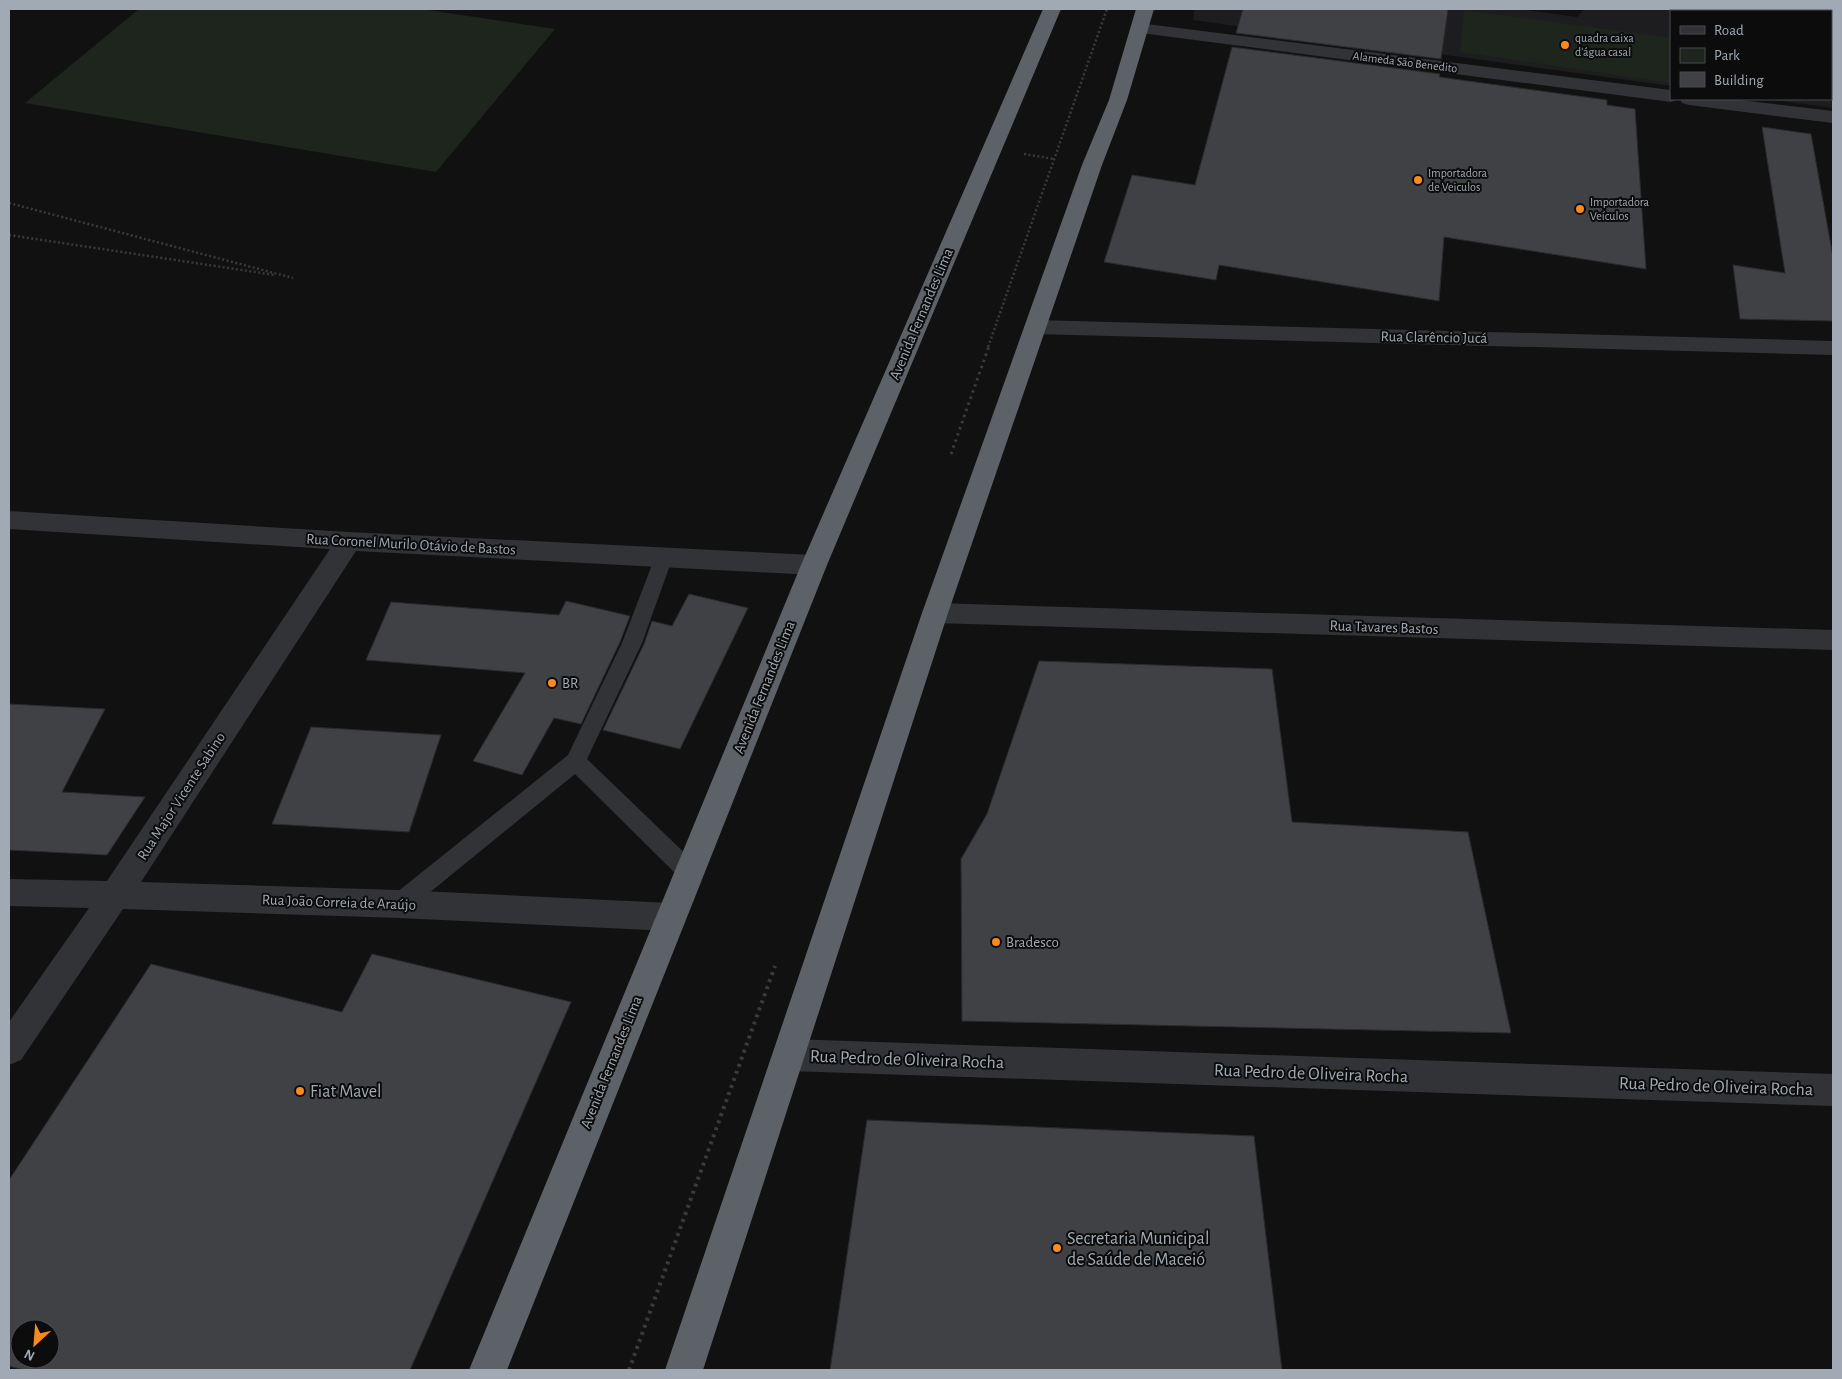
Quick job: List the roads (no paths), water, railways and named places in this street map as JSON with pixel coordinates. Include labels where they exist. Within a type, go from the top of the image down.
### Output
[{"type":"highway","name":"Avenida Fernandes Lima","points":[[488,1370],[688,871],[814,565],[1052,9]]},
{"type":"highway","points":[[684,1370],[935,613],[1092,165],[1118,100],[1142,18]]},
{"type":"street","name":"Alameda São Benedito","points":[[1142,18],[1670,96]]},
{"type":"street","points":[[1697,100],[1833,117]]},
{"type":"street","name":"Rua Clarêncio Jucá","points":[[1035,327],[1833,348]]},
{"type":"street","name":"Rua Coronel Murilo Otávio de Bastos","points":[[9,520],[349,541],[814,565]]},
{"type":"street","name":"Rua Major Vicente Sabino","points":[[9,1049],[116,896],[349,541]]},
{"type":"street","name":"Rua Tavares Bastos","points":[[935,613],[1833,640]]},
{"type":"street","name":"Rua João Correia de Araújo","points":[[9,892],[399,904],[670,917]]},
{"type":"street","name":"Rua Pedro de Oliveira Rocha","points":[[790,1055],[1833,1090]]},
{"type":"lane","points":[[399,904],[576,761],[632,643],[664,557]]},
{"type":"lane","points":[[576,761],[688,871]]},
{"type":"place","name":"quadra caixa d'água casal","points":[[1565,45]]},
{"type":"place","name":"Importadora de Veiculos","points":[[1418,180]]},
{"type":"place","name":"Importadora Veículos","points":[[1580,209]]},
{"type":"place","name":"BR","points":[[552,683]]},
{"type":"place","name":"Bradesco","points":[[996,942]]},
{"type":"place","name":"Fiat Mavel","points":[[300,1091]]},
{"type":"place","name":"Secretaria Municipal de Saúde de Maceió","points":[[1057,1248]]}]
